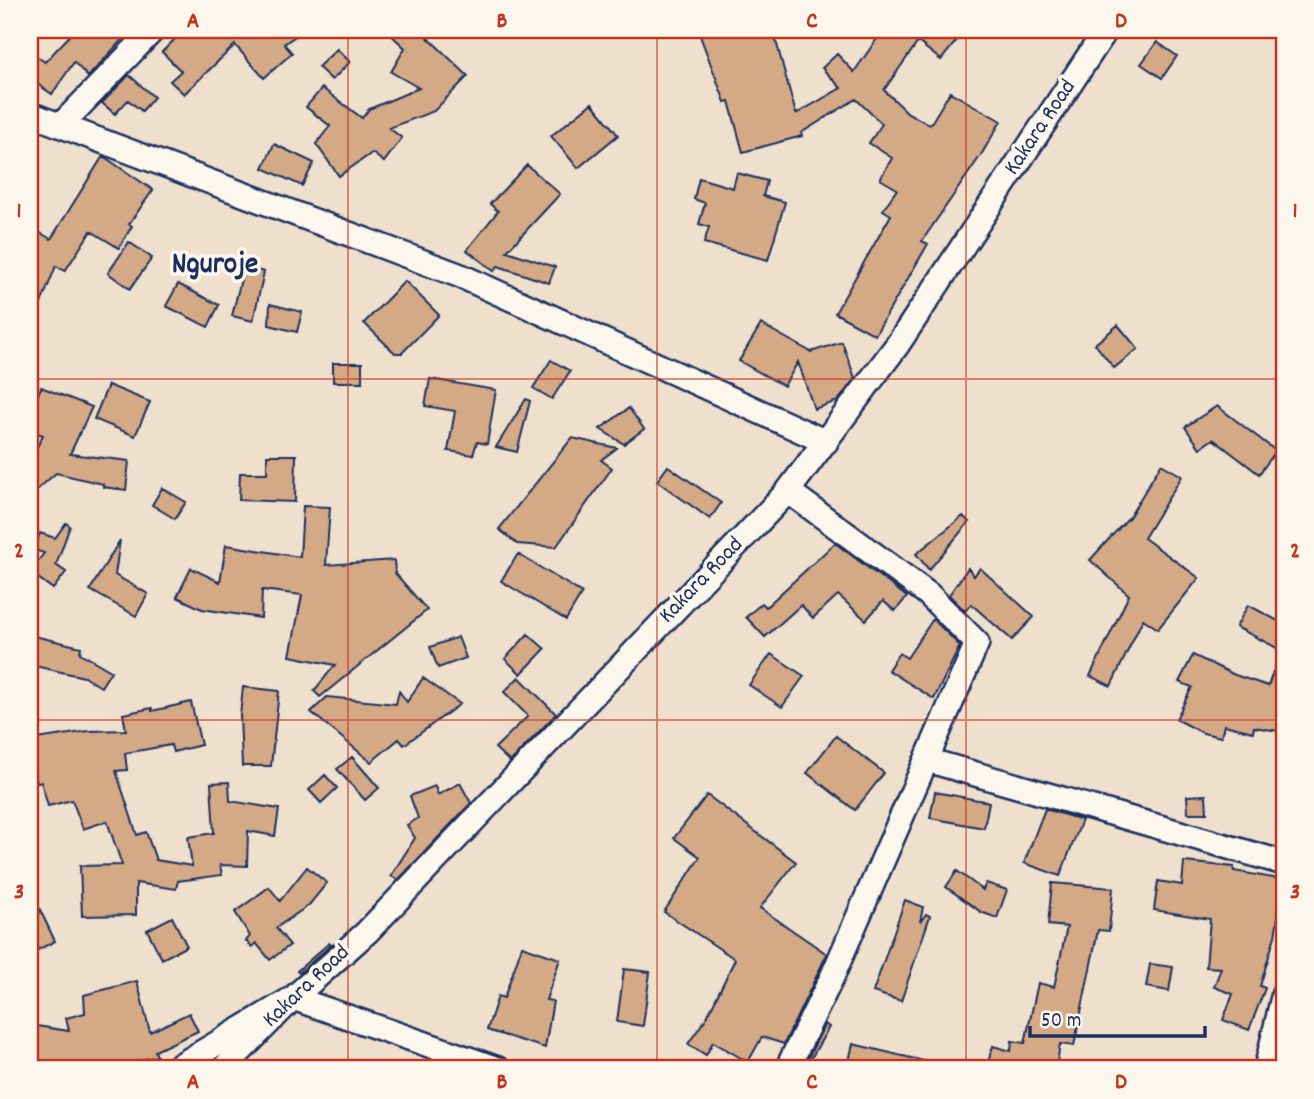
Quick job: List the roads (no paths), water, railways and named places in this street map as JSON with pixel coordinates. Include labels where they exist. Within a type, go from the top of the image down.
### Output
[{"type":"street","points":[[61,125],[153,30]]},
{"type":"street","name":"Kakara Road","points":[[222,1069],[293,998],[367,932],[788,491],[898,344],[1107,30]]},
{"type":"street","points":[[30,114],[461,276],[827,442]]},
{"type":"street","points":[[787,1069],[833,975],[977,643],[928,594],[788,491]]},
{"type":"street","points":[[927,760],[1284,863]]},
{"type":"street","points":[[1266,1069],[1284,993]]},
{"type":"street","points":[[174,1069],[293,998],[498,1069]]},
{"type":"district","name":"Nguroje","points":[[215,266]]}]
